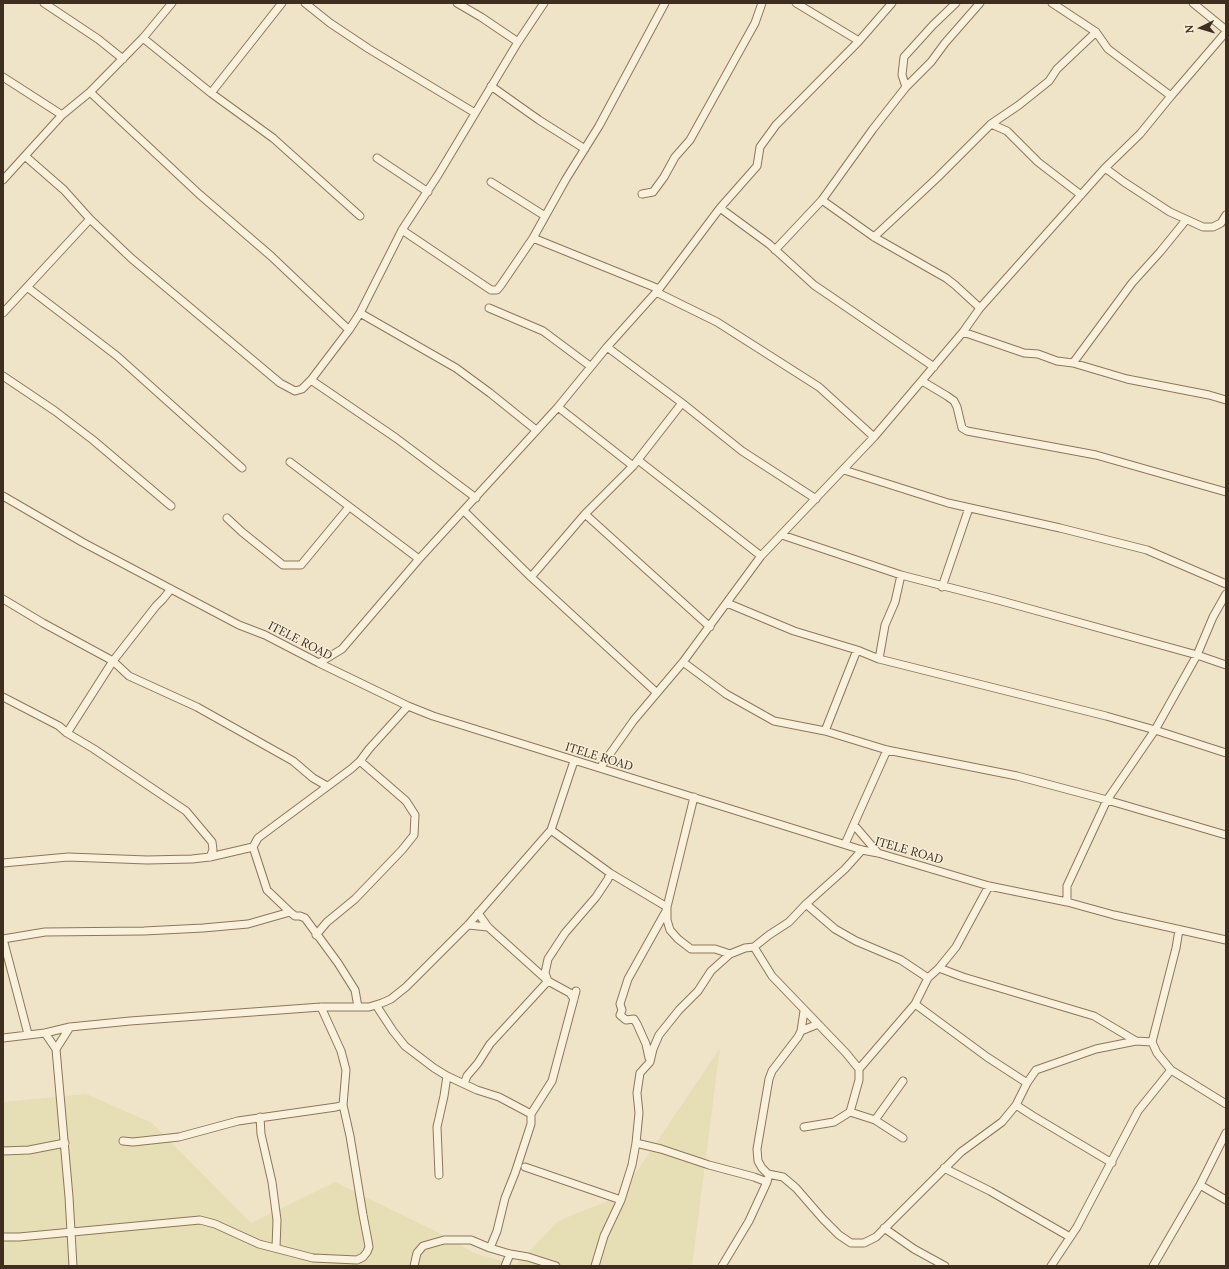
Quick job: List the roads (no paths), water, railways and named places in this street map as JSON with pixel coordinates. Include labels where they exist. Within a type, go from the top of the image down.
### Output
[{"type":"street","points":[[44,3],[98,39],[123,59]]},
{"type":"street","points":[[3,180],[62,116],[90,92],[123,59],[143,38],[172,3]]},
{"type":"street","points":[[211,92],[282,3]]},
{"type":"street","points":[[305,3],[330,23],[475,113]]},
{"type":"street","points":[[456,3],[481,17],[518,42]]},
{"type":"street","points":[[25,156],[64,190],[90,219],[131,258],[280,383],[295,391],[302,390],[349,330],[360,313],[402,230],[428,192],[518,42],[544,3]]},
{"type":"street","points":[[402,230],[491,290],[497,290],[533,238],[599,126],[665,3]]},
{"type":"street","points":[[642,194],[653,192],[664,177],[675,157],[690,140],[755,23],[762,3]]},
{"type":"street","points":[[796,3],[859,41]]},
{"type":"street","points":[[319,663],[342,649],[419,559],[558,407],[590,366],[658,291],[720,208],[757,166],[760,147],[776,125],[859,41],[892,3]]},
{"type":"street","points":[[906,88],[902,76],[904,57],[933,25],[956,3]]},
{"type":"street","points":[[775,250],[822,200],[873,129],[906,88],[931,62],[944,43],[980,3]]},
{"type":"street","points":[[1052,3],[1096,32],[1108,49],[1171,96]]},
{"type":"street","points":[[600,768],[634,720],[684,662],[762,556],[874,437],[963,332],[980,308],[1105,168],[1140,134],[1226,31],[1193,3]]},
{"type":"street","points":[[874,237],[937,178],[991,124],[1019,105],[1049,81],[1057,69],[1096,32]]},
{"type":"street","points":[[143,38],[211,92],[273,138],[360,216]]},
{"type":"street","points":[[3,77],[62,116]]},
{"type":"street","points":[[491,86],[539,120],[585,149]]},
{"type":"street","points":[[90,92],[199,194],[271,256],[349,330]]},
{"type":"street","points":[[991,124],[1006,131],[1038,162],[1081,196]]},
{"type":"street","points":[[377,158],[428,192]]},
{"type":"street","points":[[1105,168],[1170,212],[1203,227],[1213,227],[1221,223],[1226,215]]},
{"type":"street","points":[[490,182],[545,216]]},
{"type":"street","points":[[822,200],[874,237],[946,278],[980,308]]},
{"type":"street","points":[[720,208],[769,244],[814,285],[934,367]]},
{"type":"street","points":[[3,313],[90,219]]},
{"type":"street","points":[[1072,363],[1132,283],[1186,220]]},
{"type":"street","points":[[533,238],[658,291],[717,322],[819,387],[874,437]]},
{"type":"street","points":[[27,287],[117,356],[242,468]]},
{"type":"street","points":[[489,308],[543,331],[590,366]]},
{"type":"street","points":[[360,313],[456,368],[536,430]]},
{"type":"street","points":[[963,332],[1024,353],[1072,363],[1126,379],[1209,395],[1226,400]]},
{"type":"street","points":[[607,347],[682,403],[742,451],[816,499]]},
{"type":"street","points":[[3,376],[93,440],[171,506]]},
{"type":"street","points":[[311,380],[396,438],[476,498]]},
{"type":"street","points":[[922,381],[954,401],[957,407],[959,422],[962,428],[968,431],[1096,455],[1226,492]]},
{"type":"street","points":[[532,577],[585,514],[635,463],[682,403]]},
{"type":"street","points":[[558,407],[762,556]]},
{"type":"street","points":[[290,462],[419,559]]},
{"type":"street","points":[[844,470],[969,508],[1060,528],[1147,550],[1226,584]]},
{"type":"street","name":"ITELE ROAD","points":[[3,496],[82,542],[239,625],[265,635],[319,663],[432,716],[862,850],[878,853],[989,886],[1067,902],[1114,915],[1226,940]]},
{"type":"street","points":[[227,518],[283,565],[301,565],[349,507]]},
{"type":"street","points":[[942,587],[969,508]]},
{"type":"street","points":[[464,511],[532,577],[657,693]]},
{"type":"street","points":[[585,514],[710,627]]},
{"type":"street","points":[[782,535],[901,576],[998,600],[1197,655],[1226,665]]},
{"type":"street","points":[[879,659],[885,625],[895,602],[901,576]]},
{"type":"street","points":[[67,733],[113,661],[171,589]]},
{"type":"street","points":[[1058,900],[1067,886],[1107,800],[1155,730],[1197,655],[1213,618],[1226,594]]},
{"type":"street","points":[[3,599],[43,623],[113,661],[129,676],[197,707],[293,761],[312,778],[327,786]]},
{"type":"street","points":[[727,603],[794,631],[857,650],[879,659],[964,679],[1155,730],[1226,753]]},
{"type":"street","points":[[825,731],[857,650]]},
{"type":"street","points":[[684,662],[726,694],[774,721],[825,731],[887,750],[1017,776],[1107,800],[1226,835]]},
{"type":"street","points":[[3,698],[59,726],[67,733],[94,749],[186,811],[212,842],[213,850],[210,857]]},
{"type":"street","points":[[358,1007],[354,990],[338,963],[305,918],[295,916],[267,890],[254,847],[258,838],[360,761],[408,706]]},
{"type":"street","points":[[845,844],[887,750]]},
{"type":"street","points":[[316,935],[327,922],[365,888],[402,850],[414,835],[415,815],[406,801],[360,761]]},
{"type":"street","points":[[3,1038],[45,1033],[70,1027],[130,1021],[321,1007],[358,1007],[376,1005],[390,999],[406,987],[468,925],[551,830],[574,761]]},
{"type":"street","points":[[694,797],[668,907],[668,925],[670,930],[678,939],[691,949],[715,949],[730,954]]},
{"type":"street","points":[[854,825],[878,853]]},
{"type":"street","points":[[551,830],[610,873],[668,907]]},
{"type":"street","points":[[3,863],[68,857],[147,860],[192,859],[210,857],[254,847]]},
{"type":"street","points":[[595,1266],[604,1236],[621,1200],[632,1165],[639,1113],[637,1093],[640,1073],[650,1062],[653,1049],[659,1035],[668,1023],[698,991],[708,975],[730,954],[745,948],[754,947],[789,922],[806,904],[845,869],[862,850]]},
{"type":"street","points":[[548,981],[545,973],[548,960],[565,934],[596,897],[608,879],[610,873]]},
{"type":"street","points":[[804,1127],[834,1122],[850,1112],[859,1080],[859,1069],[915,1004],[928,978],[939,968],[956,947],[989,886]]},
{"type":"street","points":[[1067,886],[1067,902]]},
{"type":"street","points":[[806,904],[835,929],[856,941],[901,960],[928,978]]},
{"type":"street","points":[[650,1062],[646,1044],[637,1024],[634,1020],[626,1020],[620,1015],[622,1010],[620,1004],[628,979],[668,907]]},
{"type":"street","points":[[28,1034],[3,939],[45,932],[144,931],[248,924],[290,912]]},
{"type":"street","points":[[478,913],[488,928],[548,981],[570,993],[574,999]]},
{"type":"street","points":[[468,925],[488,928]]},
{"type":"street","points":[[1179,930],[1176,948],[1152,1042],[1157,1053],[1171,1070],[1226,1104]]},
{"type":"street","points":[[754,947],[772,976],[859,1069]]},
{"type":"street","points":[[939,968],[963,977],[1094,1016],[1136,1041]]},
{"type":"street","points":[[464,1084],[467,1076],[478,1064],[490,1044],[548,981]]},
{"type":"street","points":[[490,1248],[497,1231],[505,1198],[532,1124],[532,1114],[552,1081],[576,991]]},
{"type":"street","points":[[915,1004],[987,1057],[1026,1082]]},
{"type":"street","points":[[376,1005],[405,1046],[447,1076],[477,1090],[499,1097],[532,1114]]},
{"type":"street","points":[[3,1237],[19,1237],[200,1220],[215,1224],[258,1244],[313,1258],[358,1260],[363,1257],[367,1252],[368,1241],[350,1136],[343,1105],[346,1070],[344,1059],[321,1007]]},
{"type":"street","points":[[804,1011],[801,1031],[798,1037],[772,1071],[769,1079],[757,1150],[758,1161],[768,1174],[783,1177],[804,1197],[839,1235],[851,1243],[864,1243],[876,1237],[961,1152],[1002,1122],[1016,1105],[1026,1082],[1036,1070],[1096,1050],[1136,1041],[1152,1042]]},
{"type":"street","points":[[801,1031],[818,1024]]},
{"type":"street","points":[[56,1049],[70,1027]]},
{"type":"street","points":[[45,1033],[56,1049],[73,1266]]},
{"type":"street","points":[[1051,1266],[1076,1227],[1112,1163],[1138,1111],[1171,1070]]},
{"type":"street","points":[[439,1175],[437,1120],[444,1096],[447,1076]]},
{"type":"street","points":[[875,1120],[903,1081]]},
{"type":"street","points":[[122,1141],[133,1142],[179,1137],[238,1121],[343,1105]]},
{"type":"street","points":[[1016,1105],[1112,1163]]},
{"type":"street","points":[[850,1112],[875,1120],[903,1138]]},
{"type":"street","points":[[260,1117],[261,1134],[272,1182],[276,1212],[276,1248]]},
{"type":"street","points":[[1156,1265],[1200,1186],[1226,1133]]},
{"type":"street","points":[[3,1151],[29,1150],[64,1143]]},
{"type":"street","points":[[636,1143],[661,1149],[709,1166],[754,1177],[767,1182]]},
{"type":"street","points":[[526,1167],[621,1200]]},
{"type":"street","points":[[944,1168],[990,1191],[1070,1237]]},
{"type":"street","points":[[722,1266],[749,1221],[767,1182],[768,1174]]},
{"type":"street","points":[[1200,1186],[1226,1200]]},
{"type":"street","points":[[884,1228],[914,1249],[945,1266]]},
{"type":"street","points":[[414,1266],[417,1253],[423,1246],[444,1240],[471,1240],[490,1248],[510,1254],[528,1257],[556,1266]]},
{"type":"street","points":[[505,1266],[510,1254]]}]
